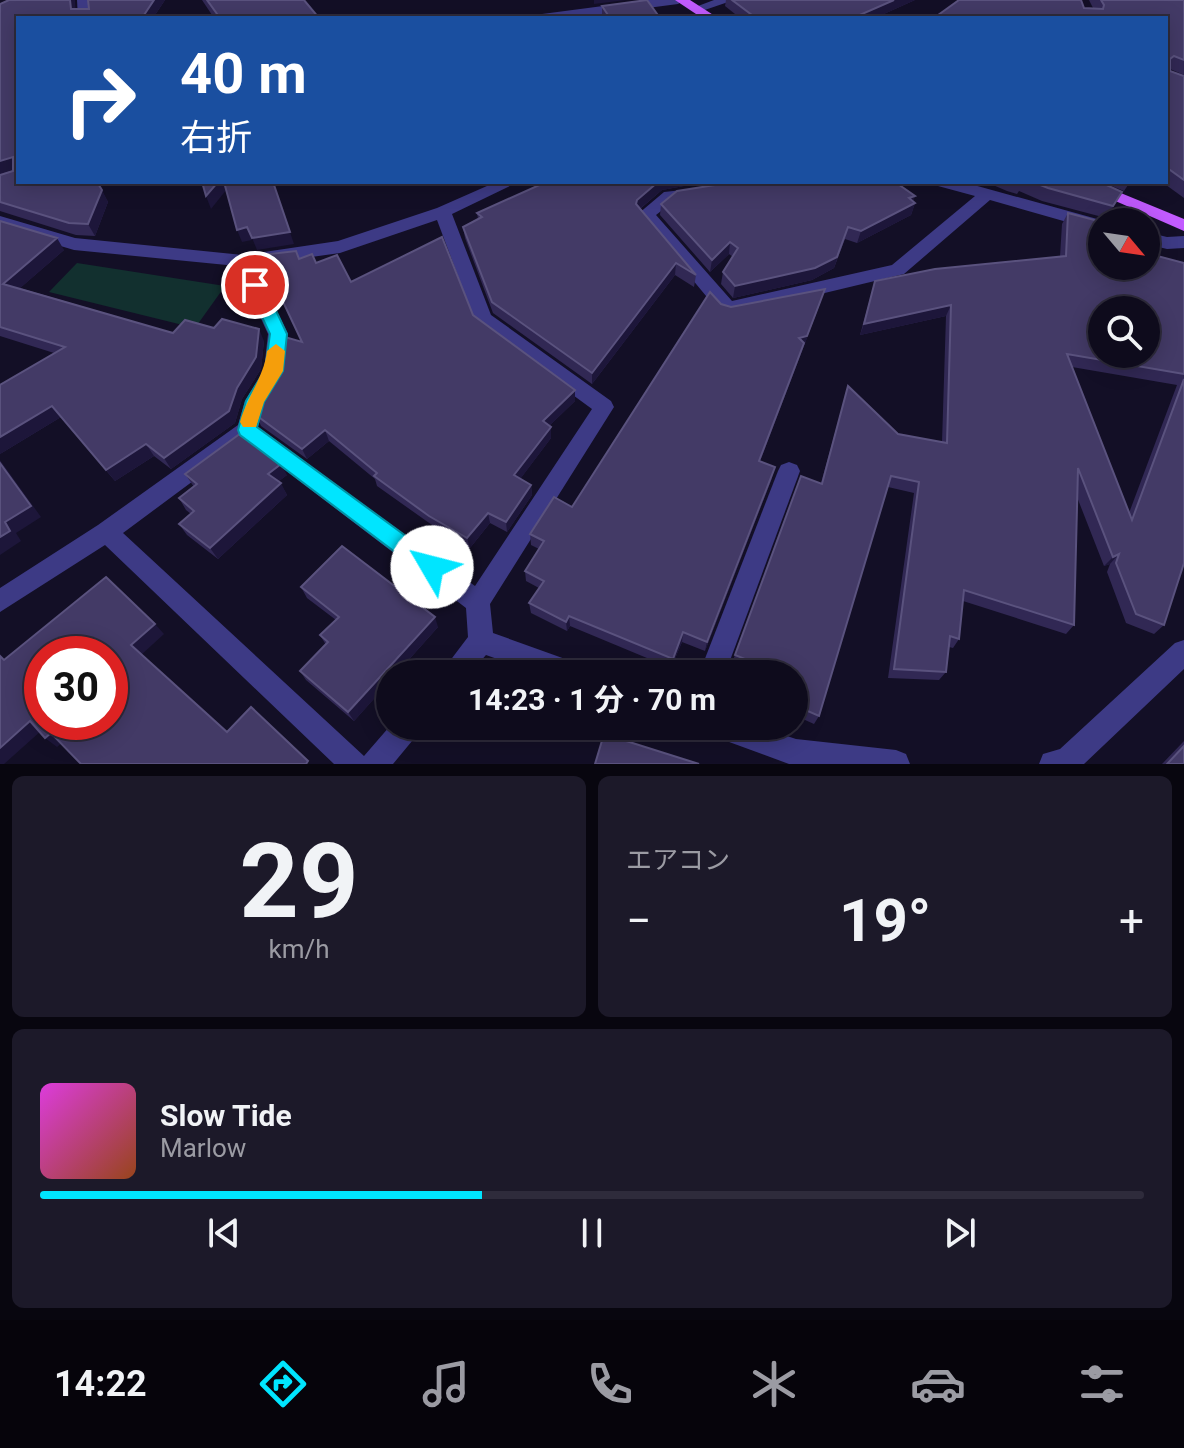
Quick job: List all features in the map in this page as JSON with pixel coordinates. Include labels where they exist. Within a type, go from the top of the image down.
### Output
[{"type":"main road","points":[[675,0],[708,16]]},
{"type":"main road","points":[[1085,184],[1184,225]]},
{"type":"street","points":[[557,16],[675,0]]},
{"type":"street","points":[[696,9],[728,0]]},
{"type":"street","points":[[0,222],[74,244],[243,261],[340,247],[443,212],[506,184]]},
{"type":"street","points":[[951,184],[1088,222]]},
{"type":"street","points":[[711,189],[670,196],[646,214],[728,309],[898,270],[987,194]]},
{"type":"street","points":[[443,212],[483,319],[604,407],[478,602],[481,641],[465,660]]},
{"type":"street","points":[[1160,241],[1184,242]]},
{"type":"street","points":[[0,601],[106,532],[247,430],[255,401],[274,371],[278,334],[243,261]]},
{"type":"street","points":[[247,430],[478,602]]},
{"type":"street","points":[[717,660],[789,471]]},
{"type":"street","points":[[106,532],[354,764]]},
{"type":"street","points":[[481,641],[534,660]]},
{"type":"street","points":[[1063,763],[1184,652]]},
{"type":"street","points":[[375,764],[396,740]]},
{"type":"street","points":[[759,740],[796,753],[896,764]]},
{"type":"green space","points":[[77,263],[225,286],[195,328],[49,292]]},
{"type":"building","points":[[9,0],[70,0],[71,9],[89,9],[88,0],[154,0],[143,16],[16,16],[16,184],[98,184],[102,190],[88,224],[69,223],[0,202],[0,175],[13,171],[13,157],[0,161],[0,4]]},
{"type":"building","points":[[207,0],[304,0],[317,16],[219,16]]},
{"type":"building","points":[[647,0],[659,16],[609,16],[602,6]]},
{"type":"building","points":[[732,0],[894,0],[858,16],[753,16]]},
{"type":"building","points":[[959,0],[1081,0],[1084,8],[1103,9],[1101,0],[1184,0],[1184,60],[1174,56],[1170,59],[1170,71],[1184,76],[1184,180],[1168,168],[1168,16],[937,16]]},
{"type":"building","points":[[203,184],[216,184],[206,196]]},
{"type":"building","points":[[225,184],[274,184],[290,232],[252,238],[247,227],[237,230]]},
{"type":"building","points":[[542,184],[656,184],[636,204],[696,275],[676,263],[592,373],[492,302],[463,227],[482,217],[477,213]]},
{"type":"building","points":[[721,184],[898,184],[915,196],[909,198],[915,203],[861,231],[848,227],[837,257],[815,268],[735,286],[723,272],[738,248],[730,242],[712,260],[661,204],[677,191]]},
{"type":"building","points":[[1038,184],[1104,184],[1122,192],[1113,206]]},
{"type":"building","points":[[1068,213],[1088,218],[1088,280],[1160,280],[1160,257],[1184,263],[1184,374],[1149,368],[1160,368],[1160,296],[1088,296],[1088,358],[1067,354],[1132,520],[1184,379],[1184,563],[1164,625],[1136,614],[1116,563],[1119,554],[1113,557],[1078,468],[1074,625],[964,590],[959,639],[950,636],[946,672],[894,669],[919,482],[891,476],[819,716],[808,711],[808,660],[745,660],[735,655],[801,476],[822,484],[848,386],[898,434],[947,443],[951,305],[864,324],[875,281],[935,269],[1066,256]]},
{"type":"building","points":[[0,221],[57,238],[3,284],[173,333],[185,320],[214,328],[222,319],[259,329],[256,357],[237,388],[229,411],[164,458],[146,444],[106,470],[52,406],[0,437],[0,385],[65,347],[0,327]]},
{"type":"building","points":[[442,237],[473,315],[575,390],[543,421],[551,427],[514,475],[531,485],[506,522],[488,513],[467,538],[429,516],[374,476],[377,473],[325,430],[302,449],[256,415],[263,392],[282,362],[285,337],[302,342],[261,255],[296,251],[299,259],[312,254],[316,263],[337,255],[351,282]]},
{"type":"building","points":[[825,289],[807,336],[799,338],[804,343],[759,461],[775,467],[707,642],[683,632],[673,659],[569,616],[566,622],[529,603],[544,581],[525,571],[544,541],[530,534],[554,497],[572,507],[710,292],[721,304],[731,307]]},
{"type":"building","points":[[241,433],[281,464],[268,474],[281,483],[210,548],[179,524],[194,511],[179,498],[197,484],[185,474]]},
{"type":"building","points":[[0,463],[31,506],[5,522],[10,531],[0,537]]},
{"type":"building","points":[[342,546],[435,617],[396,660],[376,660],[376,681],[348,712],[300,671],[328,642],[320,635],[339,617],[301,587]]},
{"type":"building","points":[[106,577],[155,624],[131,645],[227,732],[251,707],[308,761],[306,764],[81,764],[58,740],[128,740],[128,636],[33,636]]},
{"type":"building","points":[[24,644],[24,726],[0,748],[0,656],[4,660]]},
{"type":"building","points":[[602,740],[623,740],[699,764],[595,764]]},
{"type":"building","points":[[1184,746],[1184,764],[1167,764]]},
{"type":"slow traffic","points":[[249,422],[255,401],[274,371],[276,351]]},
{"type":"route","points":[[255,285],[278,334],[274,371],[255,401],[247,430],[432,567]]}]
